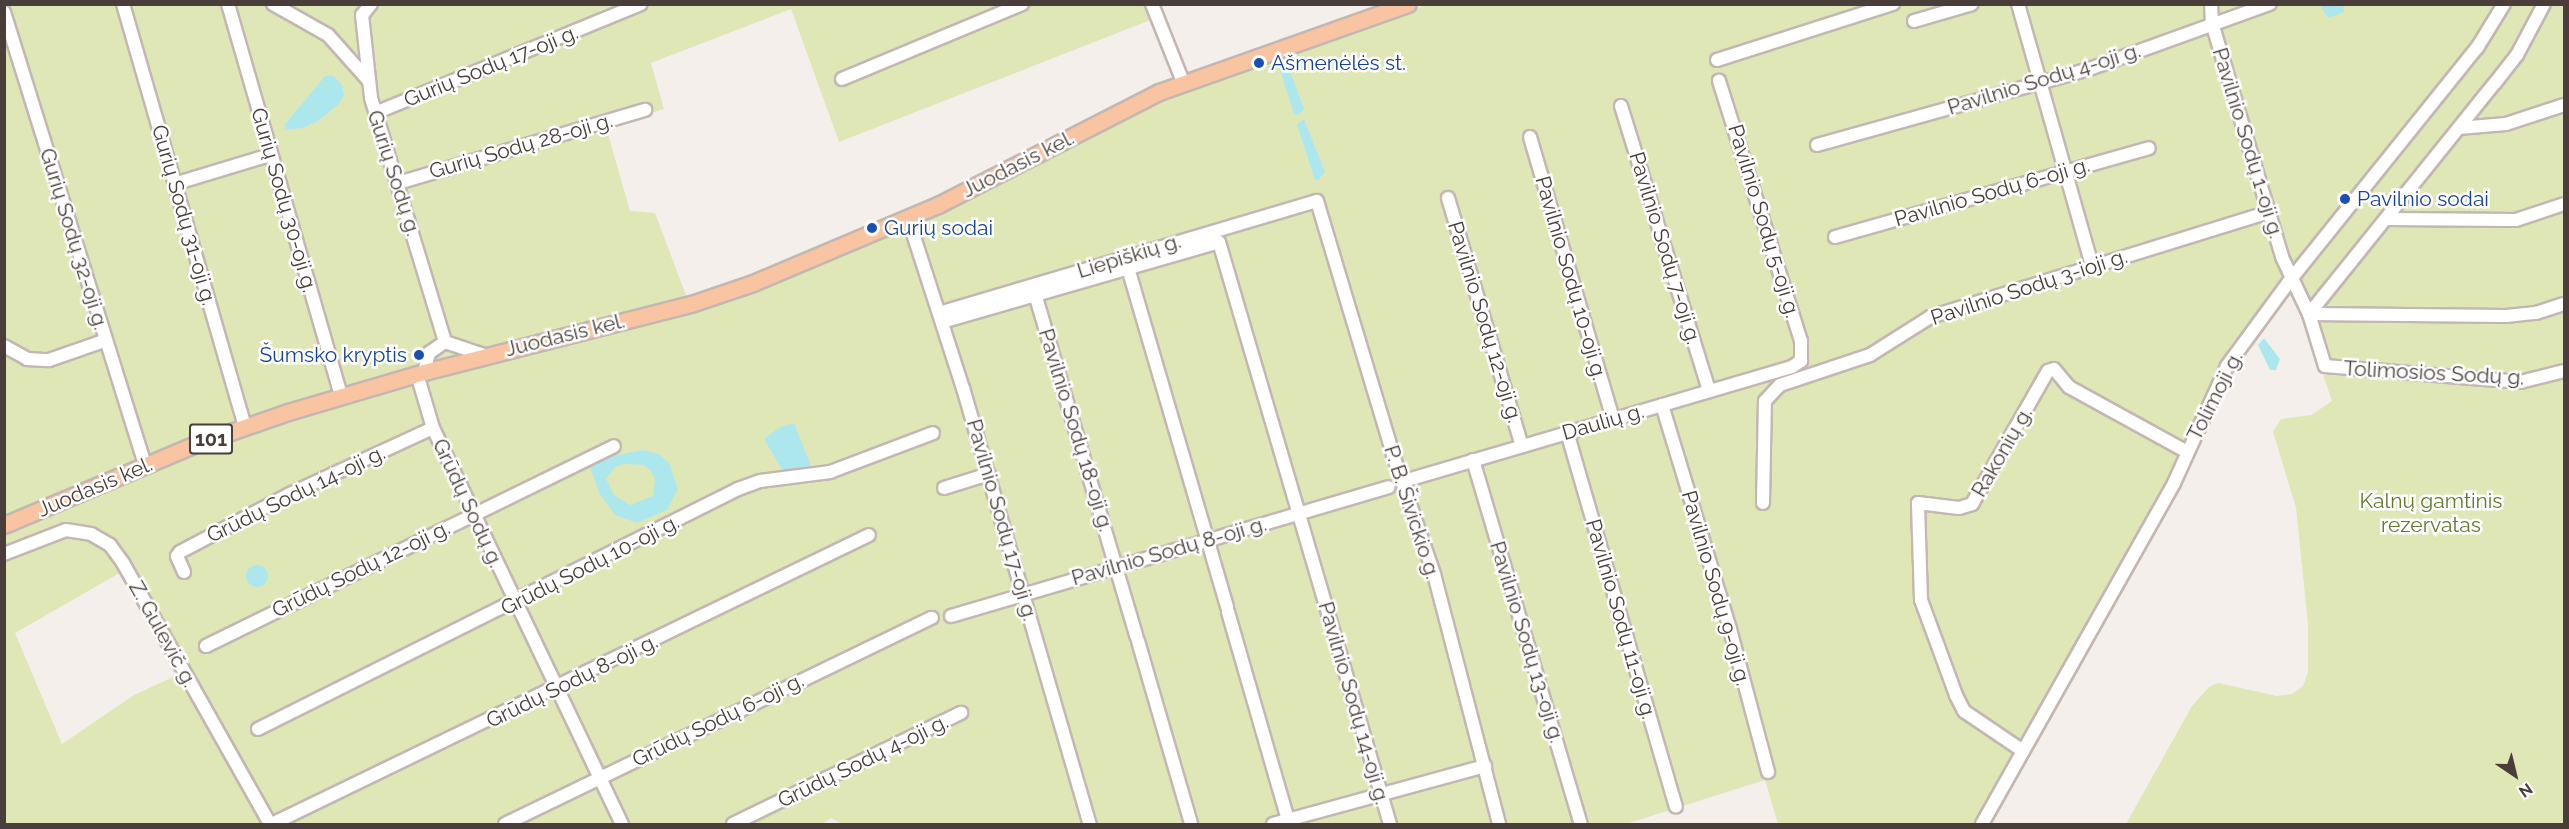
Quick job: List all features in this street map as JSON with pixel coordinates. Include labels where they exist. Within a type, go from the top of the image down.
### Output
[{"type":"main road","name":"Juodasis kel.","points":[[487,356],[726,293],[908,218],[1183,82],[1408,4]]},
{"type":"main road","name":"101","points":[[421,373],[487,356]]},
{"type":"main road","name":"Juodasis kel.","points":[[4,525],[245,426],[341,395],[421,373]]},
{"type":"street","name":"Gurių Sodų 31-oji g.","points":[[123,4],[245,426]]},
{"type":"street","name":"Gurių Sodų 30-oji g.","points":[[228,4],[341,395]]},
{"type":"street","points":[[273,4],[328,35],[369,81]]},
{"type":"street","name":"Gurių Sodų 17-oji g.","points":[[375,113],[641,4]]},
{"type":"street","points":[[842,79],[1022,4]]},
{"type":"street","points":[[1152,4],[1183,82]]},
{"type":"street","points":[[1717,60],[1893,4]]},
{"type":"street","points":[[1914,21],[1972,4]]},
{"type":"street","points":[[2018,4],[2092,266]]},
{"type":"street","name":"Pavilnio Sodų 1-oji g.","points":[[2211,4],[2212,23],[2291,279]]},
{"type":"street","name":"Pavilnio Sodų 4-oji g.","points":[[1817,145],[2042,83],[2270,4]]},
{"type":"street","name":"Tolimoji g.","points":[[1982,825],[2101,615],[2187,452],[2227,366],[2291,279],[2477,48],[2504,4]]},
{"type":"street","points":[[2309,314],[2517,55],[2544,4]]},
{"type":"street","name":"Gurių Sodų g.","points":[[366,6],[363,29],[375,113],[445,342]]},
{"type":"street","name":"Gurių Sodų 32-oji g.","points":[[4,12],[104,341],[145,466]]},
{"type":"street","name":"Pavilnio Sodų 5-oji g.","points":[[1719,81],[1801,340],[1801,361]]},
{"type":"street","points":[[2459,128],[2506,124],[2565,105]]},
{"type":"street","name":"Pavilnio Sodų 7-oji g.","points":[[1621,106],[1709,391]]},
{"type":"street","name":"Gurių Sodų 28-oji g.","points":[[398,183],[645,110]]},
{"type":"street","name":"Pavilnio Sodų 10-oji g.","points":[[1530,137],[1613,419]]},
{"type":"street","name":"Pavilnio Sodų 6-oji g.","points":[[1835,237],[2149,148]]},
{"type":"street","points":[[174,184],[270,155]]},
{"type":"street","name":"Pavilnio Sodų 12-oji g.","points":[[1448,198],[1522,446]]},
{"type":"street","name":"Liepiškių g.","points":[[941,318],[1317,201]]},
{"type":"street","name":"P. B. Šivickio g.","points":[[1317,201],[1434,574],[1499,825]]},
{"type":"street","points":[[2387,219],[2516,220],[2565,204]]},
{"type":"street","name":"Pavilnio Sodų 3-ioji g.","points":[[1763,503],[1765,401],[1771,391],[1795,379],[1870,355],[1929,316],[2269,212]]},
{"type":"street","name":"Pavilnio Sodų 17-oji g.","points":[[908,218],[989,474],[1090,825]]},
{"type":"street","name":"Pavilnio Sodų 14-oji g.","points":[[1128,268],[1219,242],[1390,825]]},
{"type":"street","points":[[941,318],[1128,268],[1288,820]]},
{"type":"street","name":"Tolimosios Sodų g.","points":[[2291,279],[2309,314],[2325,366],[2520,382],[2565,371]]},
{"type":"street","name":"Pavilnio Sodų 18-oji g.","points":[[1035,294],[1191,825]]},
{"type":"street","points":[[2309,314],[2506,316],[2565,304]]},
{"type":"street","points":[[4,346],[27,359],[49,360],[104,341]]},
{"type":"street","points":[[421,373],[429,353],[445,342],[487,356]]},
{"type":"street","name":"Daulių g.","points":[[1404,482],[1709,391],[1801,361]]},
{"type":"street","name":"Rakonių g.","points":[[2023,751],[1964,711],[1956,695],[1921,600],[1918,503],[1959,508],[1972,504],[2048,371],[2054,369],[2069,387],[2187,452]]},
{"type":"street","name":"Grūdų Sodų g.","points":[[421,373],[433,428],[622,825]]},
{"type":"street","name":"Pavilnio Sodų 9-oji g.","points":[[1662,405],[1730,629],[1768,772]]},
{"type":"street","name":"Grūdų Sodų 14-oji g.","points":[[184,572],[177,556],[180,552],[290,494],[433,428]]},
{"type":"street","name":"Pavilnio Sodų 11-oji g.","points":[[1567,432],[1677,806]]},
{"type":"street","name":"Grūdų Sodų 10-oji g.","points":[[258,729],[751,484],[831,472],[933,433]]},
{"type":"street","name":"Grūdų Sodų 12-oji g.","points":[[206,645],[614,446]]},
{"type":"street","name":"Pavilnio Sodų 13-oji g.","points":[[1473,460],[1581,825]]},
{"type":"street","points":[[944,488],[989,474]]},
{"type":"street","name":"Pavilnio Sodų 8-oji g.","points":[[951,616],[1388,487]]},
{"type":"street","name":"Z. Gulevič g.","points":[[4,554],[66,530],[91,534],[110,545],[123,563],[271,825]]},
{"type":"street","name":"Grūdų Sodų 8-oji g.","points":[[271,825],[557,688],[869,534]]},
{"type":"street","name":"Grūdų Sodų 6-oji g.","points":[[505,825],[932,618]]},
{"type":"street","name":"Grūdų Sodų 4-oji g.","points":[[733,825],[961,713]]},
{"type":"street","points":[[1273,825],[1485,766]]},
{"type":"green space","points":[[5,5],[1147,5],[1153,19],[839,142],[791,9],[651,63],[664,109],[606,127],[630,211],[655,213],[687,298],[345,386],[270,409],[5,517]]},
{"type":"green space","name":"Kalnų gamtinis rezervatas","points":[[1426,5],[2564,5],[2564,824],[2126,824],[2192,706],[2209,687],[2218,683],[2277,696],[2292,694],[2303,686],[2308,672],[2308,624],[2296,508],[2273,432],[2281,419],[2311,415],[2332,401],[2298,301],[2288,295],[2234,368],[2171,505],[1992,824],[1778,824],[1765,780],[1626,824],[842,824],[831,818],[823,824],[5,824],[5,533],[188,457],[346,401],[734,298],[901,231],[1156,99]],"holes":[[[130,567],[186,671],[134,695],[62,744],[15,633]]]},
{"type":"water","points":[[2320,5],[2343,5],[2344,12],[2328,18]]},
{"type":"water","points":[[1287,63],[1304,109],[1298,115],[1294,114],[1279,67]]},
{"type":"water","points":[[325,76],[334,76],[342,85],[344,95],[338,105],[318,121],[303,128],[285,130],[285,124]]},
{"type":"water","points":[[1304,119],[1325,172],[1318,180],[1315,180],[1297,125]]},
{"type":"water","points":[[2264,338],[2280,359],[2276,370],[2270,370],[2258,345]]},
{"type":"water","points":[[794,423],[812,468],[784,473],[764,439],[780,427]]},
{"type":"water","points":[[643,450],[659,454],[669,463],[678,489],[667,510],[637,523],[615,515],[600,494],[589,465],[597,459]],"holes":[[[624,464],[644,465],[655,479],[653,496],[630,505],[614,495],[606,479],[615,467]]]},
{"type":"water","points":[[257,565],[265,568],[268,576],[265,584],[257,587],[249,584],[246,576],[249,568]]},
{"type":"place","name":"Ašmenėlės st.","points":[[1259,63]]},
{"type":"place","name":"Pavilnio sodai","points":[[2345,199]]},
{"type":"place","name":"Gurių sodai","points":[[872,228]]},
{"type":"place","name":"Šumsko kryptis","points":[[419,355]]}]
